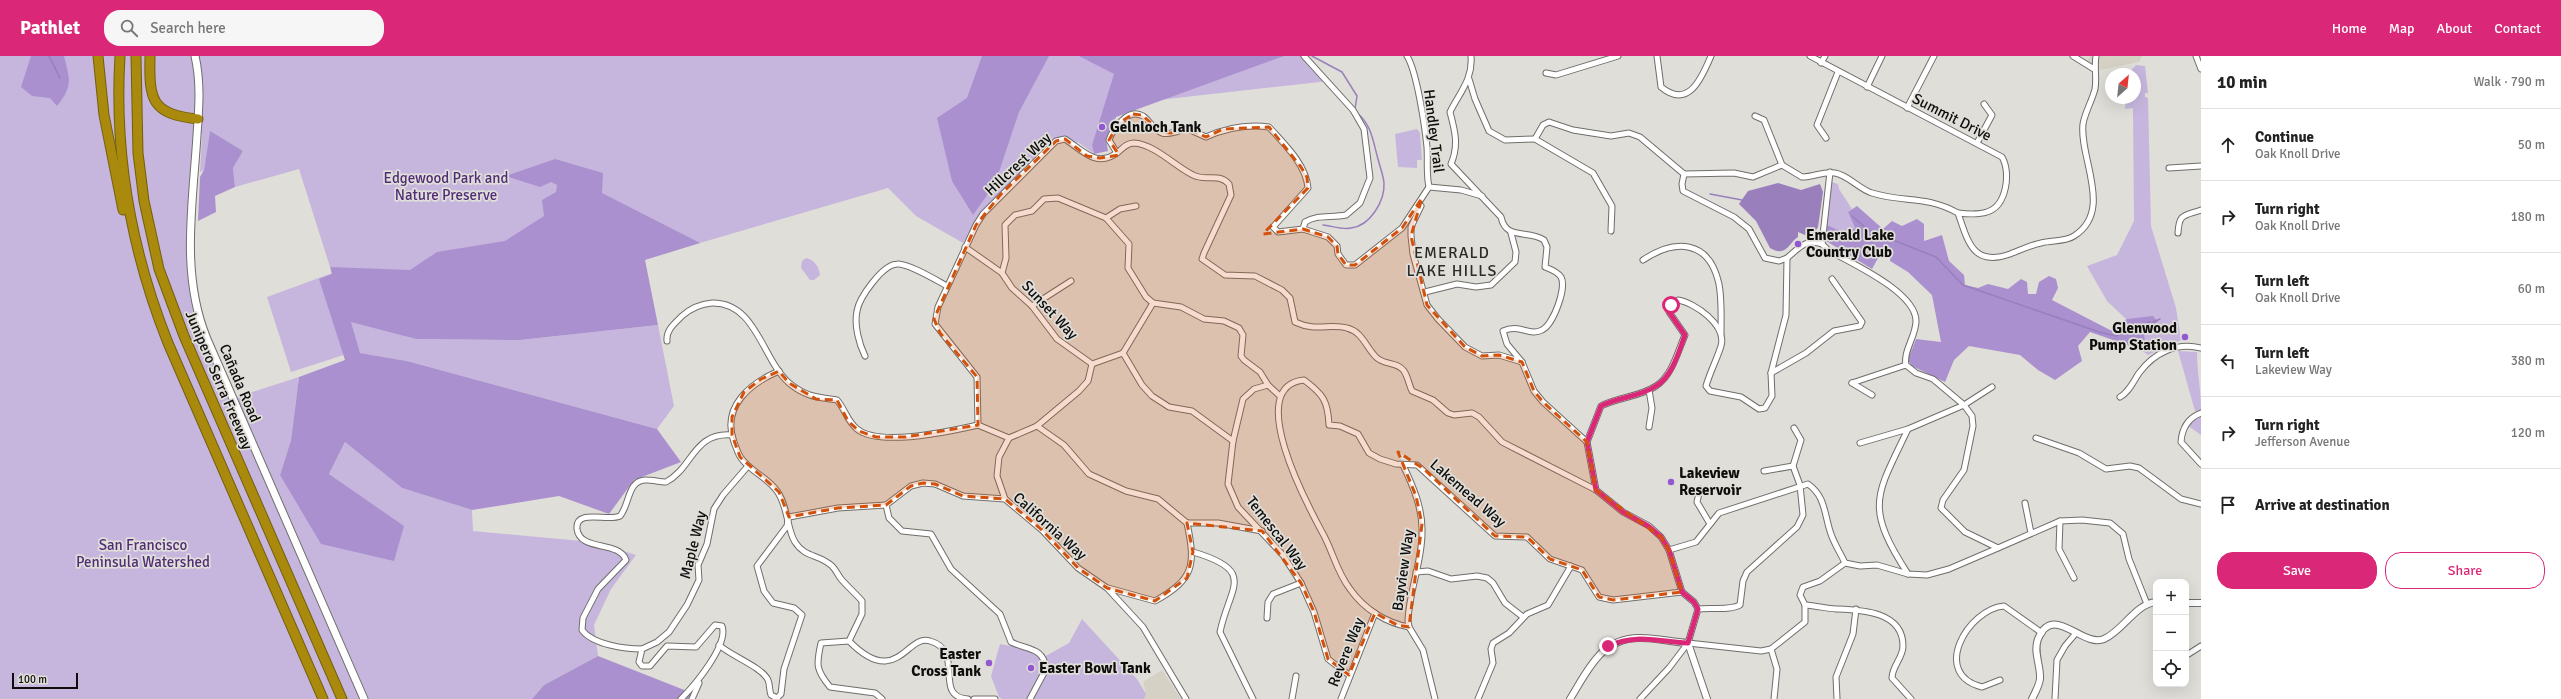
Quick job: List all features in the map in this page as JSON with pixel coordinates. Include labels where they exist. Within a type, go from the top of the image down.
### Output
[{"type":"highway","points":[[98,56],[102,102],[117,187],[143,272]]},
{"type":"highway","name":"Junipero Serra Freeway","points":[[120,56],[118,102],[123,173],[132,228],[143,272],[168,343],[323,699]]},
{"type":"highway","name":"Junipero Serra Freeway","points":[[136,56],[135,103],[140,171],[148,224],[162,277],[184,336],[342,699]]},
{"type":"highway","points":[[150,56],[150,87],[158,105],[174,116],[198,120]]},
{"type":"main road","name":"Cañada Road","points":[[195,56],[199,85],[190,260],[197,310],[207,339],[364,699]]},
{"type":"street","points":[[1303,229],[1305,222],[1310,219],[1320,216],[1346,215],[1360,203],[1370,178],[1364,129],[1353,110],[1304,56]]},
{"type":"street","name":"Handley Trail","points":[[1407,56],[1414,77],[1427,147],[1426,169],[1429,187]]},
{"type":"street","points":[[1425,292],[1457,284],[1476,287],[1491,285],[1515,262],[1516,252],[1511,233],[1503,224],[1501,217],[1452,164],[1456,151],[1457,136],[1450,112],[1470,79],[1472,69],[1471,56]]},
{"type":"street","points":[[1546,73],[1556,75],[1618,56]]},
{"type":"street","points":[[1658,56],[1661,87],[1668,93],[1679,95],[1688,91],[1700,82],[1711,56]]},
{"type":"street","name":"Summit Drive","points":[[1810,56],[1838,72],[1978,143],[2002,157],[2007,166],[2008,176],[2004,189],[1994,208],[1987,212],[1958,213]]},
{"type":"street","points":[[1821,63],[1825,56]]},
{"type":"street","points":[[1867,87],[1882,56]]},
{"type":"street","points":[[1908,108],[1934,56]]},
{"type":"street","points":[[2073,56],[2094,69]]},
{"type":"street","points":[[1755,116],[1764,120],[1782,165],[1802,178],[1830,172],[1839,174],[1859,188],[1874,194],[1928,200],[1958,213],[1972,249],[1977,253],[1991,258],[1999,257],[2042,243],[2067,239],[2081,230],[2090,216],[2094,190],[2083,124],[2095,90],[2094,69],[2096,56]]},
{"type":"street","points":[[2196,56],[2201,69]]},
{"type":"street","points":[[1826,138],[1816,126],[1838,72]]},
{"type":"street","points":[[1470,79],[1475,99],[1489,131],[1505,140],[1535,139],[1593,173],[1612,206],[1611,231]]},
{"type":"street","points":[[1978,143],[1992,115],[1984,104]]},
{"type":"street","points":[[1117,153],[1109,140],[1112,133],[1126,117],[1133,114],[1142,115],[1161,132],[1171,133],[1186,128],[1206,137],[1223,130],[1254,125],[1269,127],[1301,167],[1307,177],[1308,188],[1273,227],[1278,232],[1303,229],[1328,237],[1337,246],[1338,254],[1346,265],[1355,265],[1402,228],[1429,187],[1461,190],[1483,196]]},
{"type":"street","points":[[1535,139],[1543,125],[1549,122],[1573,130],[1611,136],[1629,133],[1640,137],[1684,174],[1734,173],[1753,177],[1782,165]]},
{"type":"street","name":"Hillcrest Way","points":[[978,425],[977,377],[935,324],[935,314],[976,225],[988,208],[1056,141],[1065,139],[1087,156],[1100,158],[1117,153],[1125,145],[1134,143],[1163,155],[1195,176],[1220,177],[1230,184],[1231,195],[1202,259],[1206,264],[1225,275],[1255,276],[1282,290],[1290,298],[1296,322],[1304,326],[1325,328],[1339,326],[1354,330],[1376,358],[1400,367],[1405,372],[1412,391],[1433,400],[1448,413],[1454,415],[1472,413],[1479,417],[1502,442],[1596,490]]},
{"type":"street","points":[[2169,168],[2201,166]]},
{"type":"street","points":[[1822,244],[1830,172]]},
{"type":"street","points":[[1684,174],[1683,191],[1734,217],[1749,229],[1765,258],[1779,261],[1787,258],[1805,243],[1814,241],[1822,244],[1828,250],[1897,291],[1908,303],[1916,320],[1912,340],[1906,356],[1906,365]]},
{"type":"street","points":[[1002,273],[1006,258],[1005,225],[1015,215],[1032,211],[1044,199],[1058,198],[1106,218],[1129,244],[1128,268],[1146,297],[1153,303],[1181,307],[1204,319],[1233,324],[1242,335],[1241,356],[1260,372],[1268,385],[1280,396],[1277,411],[1278,426],[1300,491],[1323,533],[1336,568],[1350,590],[1375,613],[1397,625],[1410,627]]},
{"type":"street","points":[[1422,198],[1422,204],[1411,228],[1411,236],[1413,254],[1428,305],[1438,319],[1465,347],[1482,356],[1500,355],[1522,362]]},
{"type":"street","points":[[1106,218],[1120,209],[1136,206]]},
{"type":"street","points":[[2178,233],[2179,220],[2181,216],[2201,210]]},
{"type":"street","points":[[1511,233],[1544,240],[1547,247],[1545,267],[1560,275],[1564,284],[1562,295],[1550,322],[1543,330],[1533,333],[1517,327],[1503,331],[1507,344],[1522,362],[1534,391],[1543,402],[1587,442]]},
{"type":"street","points":[[1643,260],[1658,250],[1677,245],[1688,247],[1703,255],[1717,277],[1719,285],[1721,336],[1721,345],[1706,386],[1710,391],[1742,397],[1758,409],[1765,408],[1772,396],[1771,373],[1786,315],[1787,258]]},
{"type":"street","name":"Sunset Way","points":[[965,247],[1002,273],[1012,288],[1032,306],[1057,339],[1075,354],[1092,364]]},
{"type":"street","points":[[865,356],[859,343],[856,311],[864,295],[885,269],[891,265],[903,265],[947,286]]},
{"type":"street","points":[[1771,373],[1806,353],[1834,331],[1860,326],[1862,322],[1858,315],[1832,279]]},
{"type":"street","points":[[1032,306],[1071,280]]},
{"type":"street","points":[[1640,699],[1670,668],[1688,643],[1698,609],[1694,602],[1682,592],[1669,550],[1655,531],[1623,512],[1596,490],[1587,442],[1601,406],[1613,400],[1649,390],[1657,386],[1666,377],[1685,335],[1669,312],[1671,305],[1678,300],[1689,302],[1713,320],[1721,336]]},
{"type":"street","points":[[667,341],[667,334],[673,325],[695,306],[716,303],[738,310],[765,345],[779,371],[789,383],[816,399],[837,400],[842,406],[848,421],[859,431],[876,436],[905,437],[948,432],[978,425],[1010,438]]},
{"type":"street","points":[[1004,499],[997,476],[999,457],[1010,438],[1037,426],[1080,392],[1088,382],[1092,364],[1123,353],[1153,303]]},
{"type":"street","points":[[2120,397],[2127,393],[2147,363],[2156,355],[2168,349],[2183,346],[2201,348]]},
{"type":"street","points":[[1123,353],[1142,385],[1152,396],[1169,407],[1192,411],[1233,441]]},
{"type":"street","points":[[1872,395],[1852,383],[1906,365]]},
{"type":"street","points":[[1906,365],[1916,373],[1934,379],[1964,405],[1972,416],[1973,426],[1964,470],[1943,500],[1941,508],[1965,532],[1998,548]]},
{"type":"street","points":[[779,371],[761,379],[744,392],[737,403],[732,417],[732,434],[740,457],[748,466],[769,481],[778,492],[789,517],[794,541],[804,554],[819,557],[832,566],[862,601],[862,614],[849,641]]},
{"type":"street","name":"Lakemead Way","points":[[1280,396],[1297,380],[1304,380],[1323,396],[1327,404],[1329,425],[1351,430],[1358,434],[1369,453],[1403,465],[1413,464],[1424,469],[1495,536],[1527,538],[1550,559],[1582,570],[1596,595],[1606,600],[1682,592]]},
{"type":"street","name":"Temescal Way","points":[[1268,385],[1254,390],[1243,399],[1233,441],[1228,484],[1238,507],[1283,555],[1301,583],[1314,612],[1328,659],[1349,675]]},
{"type":"street","points":[[1860,443],[1908,429],[1964,405],[1992,386]]},
{"type":"street","points":[[1649,390],[1652,408],[1649,427]]},
{"type":"street","points":[[2201,413],[2188,420],[2181,434],[2181,442],[2201,464]]},
{"type":"street","points":[[1037,426],[1064,446],[1089,474],[1126,491],[1158,499],[1187,523],[1194,552],[1187,578],[1172,591],[1155,602],[1107,588]]},
{"type":"street","points":[[1698,609],[1712,606],[1735,608],[1740,605],[1747,572],[1797,527],[1803,514],[1800,485],[1793,466],[1801,440],[1794,428]]},
{"type":"street","points":[[1908,429],[1880,488],[1878,506],[1881,523],[1889,541],[1908,574]]},
{"type":"street","points":[[692,699],[700,680],[719,645],[723,628],[717,624],[696,647],[666,646],[650,666],[642,666],[640,662],[642,649],[615,646],[591,637],[582,630],[582,618],[598,589],[626,560],[614,549],[585,540],[578,532],[578,523],[581,518],[587,516],[611,519],[620,516],[631,490],[637,483],[647,480],[666,482],[676,475],[697,447],[706,440],[714,436],[732,434]]},
{"type":"street","points":[[2036,438],[2079,453],[2106,468],[2130,466],[2139,468],[2181,499],[2201,504]]},
{"type":"street","name":"Bayview Way","points":[[1403,465],[1421,515],[1422,533],[1408,615],[1410,627],[1423,650],[1435,699]]},
{"type":"street","name":"Maple Way","points":[[642,649],[657,642],[669,632],[687,605],[698,580],[698,565],[707,544],[714,509],[723,494],[748,466]]},
{"type":"street","points":[[1764,471],[1793,466]]},
{"type":"street","name":"California Way","points":[[886,505],[911,486],[923,483],[935,484],[963,496],[1004,499],[1042,530],[1078,568],[1107,588],[1143,627],[1186,699]]},
{"type":"street","points":[[1669,550],[1696,542],[1719,513],[1779,495],[1800,485],[1808,484],[1817,490],[1824,504],[1830,532],[1845,563]]},
{"type":"street","points":[[1700,489],[1697,502],[1710,524]]},
{"type":"street","points":[[2025,504],[2031,533]]},
{"type":"street","points":[[789,517],[838,508],[886,505],[889,518],[902,531],[908,533],[926,532],[935,538],[951,569],[1000,614],[1010,642],[1037,650],[1042,656],[1046,670],[1030,699]]},
{"type":"street","points":[[719,645],[729,655],[761,672],[768,680],[771,695],[777,698],[781,694],[784,669],[802,615],[794,608],[772,603],[764,591],[757,566],[787,526],[789,517]]},
{"type":"street","points":[[2060,521],[2059,549],[2074,578]]},
{"type":"street","points":[[1570,699],[1595,658],[1608,646],[1626,639],[1642,638],[1761,651],[1771,649],[1805,622],[1805,605],[1800,595],[1803,587],[1820,581],[1845,563],[1860,566],[1877,565],[1908,574],[1927,575],[1949,569],[2060,521],[2103,522],[2120,530],[2147,604]]},
{"type":"street","points":[[1187,523],[1218,524],[1262,531]]},
{"type":"street","points":[[1194,552],[1226,566],[1232,574],[1235,584],[1233,595],[1220,632],[1253,699]]},
{"type":"street","points":[[1478,699],[1493,663],[1492,645],[1515,628],[1523,617],[1548,605],[1560,587],[1570,566]]},
{"type":"street","points":[[1416,572],[1428,571],[1451,579],[1477,576],[1487,578],[1493,583],[1505,603],[1523,617]]},
{"type":"street","points":[[1267,618],[1268,602],[1273,594],[1301,583]]},
{"type":"street","points":[[2189,602],[2201,603]]},
{"type":"street","points":[[2032,699],[2040,679],[2037,648],[2042,633],[2051,626],[2058,624],[2093,641],[2102,640],[2119,630],[2147,604],[2153,603]]},
{"type":"street","points":[[1805,605],[1856,609],[1887,618],[1900,632],[1903,651],[1892,678],[1912,699]]},
{"type":"street","points":[[2000,680],[1982,687],[1969,681],[1960,671],[1955,660],[1957,650],[1972,626],[1989,610],[2004,606],[2042,633]]},
{"type":"street","points":[[1837,699],[1835,684],[1837,670],[1853,634],[1856,609]]},
{"type":"street","name":"Revere Way","points":[[1341,699],[1349,675],[1375,613]]},
{"type":"street","points":[[2055,699],[2057,660],[2065,646],[2076,633]]},
{"type":"street","points":[[882,699],[875,693],[830,687],[821,676],[816,664],[821,643],[849,641],[864,655],[882,662],[898,658],[920,641],[926,640],[937,643],[946,651],[948,656],[948,678],[951,688],[958,697],[968,699]]},
{"type":"street","points":[[1688,643],[1707,699]]},
{"type":"street","points":[[2189,654],[2201,646]]},
{"type":"street","points":[[1771,649],[1777,669],[1774,699]]},
{"type":"street","points":[[1292,699],[1296,676]]},
{"type":"street","points":[[681,699],[700,680]]},
{"type":"street","points":[[974,699],[995,699]]},
{"type":"highlighted area","points":[[1133,114],[1142,115],[1161,132],[1171,133],[1186,128],[1206,137],[1223,129],[1269,127],[1301,167],[1307,177],[1308,188],[1263,234],[1303,229],[1328,237],[1337,246],[1338,254],[1346,265],[1355,265],[1402,228],[1422,198],[1411,236],[1427,305],[1465,347],[1482,356],[1499,355],[1522,362],[1534,391],[1543,402],[1587,442],[1596,490],[1661,537],[1669,550],[1682,592],[1613,600],[1599,597],[1582,570],[1550,559],[1527,537],[1495,536],[1424,469],[1398,452],[1416,496],[1422,524],[1409,627],[1397,625],[1375,613],[1349,675],[1328,659],[1314,612],[1301,583],[1262,531],[1187,523],[1193,552],[1187,578],[1155,601],[1107,588],[1078,568],[1042,530],[1005,499],[963,496],[935,484],[923,483],[911,486],[886,505],[838,508],[789,517],[779,492],[740,457],[732,435],[732,417],[744,392],[761,379],[779,371],[789,383],[816,399],[837,400],[848,421],[859,431],[876,437],[905,437],[978,425],[977,377],[940,333],[934,319],[976,225],[1001,194],[1056,141],[1065,139],[1087,156],[1100,158],[1119,155],[1109,140],[1119,123]]},
{"type":"shaded area","points":[[31,56],[64,56],[69,82],[66,93],[57,106],[50,98],[32,96],[21,87]]},
{"type":"shaded area","points":[[982,56],[1049,56],[1019,112],[995,184],[973,215],[952,181],[937,118],[967,98]]},
{"type":"shaded area","points":[[1079,56],[1284,56],[1116,117],[1106,139],[1108,151],[1094,154],[1092,145],[1114,74]]},
{"type":"shaded area","points":[[2090,56],[2142,56],[2139,62],[2100,70],[2087,61]]},
{"type":"shaded area","points":[[210,131],[243,151],[233,168],[235,187],[215,196],[216,212],[198,221],[200,177],[204,170]]},
{"type":"shaded area","points":[[555,159],[603,173],[602,193],[700,243],[645,260],[658,325],[520,340],[416,339],[351,322],[360,353],[407,361],[657,429],[681,462],[634,480],[609,514],[559,496],[472,510],[402,488],[345,442],[329,474],[404,526],[394,561],[321,544],[280,475],[291,440],[299,377],[345,360],[319,279],[332,274],[330,267],[410,270],[437,252],[505,241],[544,216],[542,200],[556,192],[557,185],[551,182],[540,187],[506,176]]},
{"type":"shaded area","points":[[1778,183],[1801,190],[1820,184],[1823,192],[1818,227],[1815,232],[1805,235],[1798,232],[1798,237],[1787,248],[1776,251],[1770,248],[1756,221],[1739,204],[1748,191]]},
{"type":"shaded area","points":[[1857,206],[1883,229],[1892,221],[1902,226],[1917,219],[1924,224],[1924,241],[1942,235],[1949,261],[1964,275],[1965,285],[1978,288],[1988,284],[2008,289],[2021,279],[2027,282],[2028,294],[2036,294],[2039,282],[2049,276],[2056,279],[2058,288],[2052,300],[2110,330],[2116,330],[2127,319],[2153,316],[2158,322],[2147,327],[2144,332],[2145,343],[2139,349],[2090,332],[2078,346],[2082,361],[2055,380],[2038,370],[2020,355],[1969,346],[1954,360],[1945,382],[1912,366],[1908,360],[1916,339],[1941,342],[1932,295],[1908,272],[1890,261],[1891,252],[1882,251],[1872,269],[1826,241],[1827,225],[1843,232],[1855,228],[1848,212]]},
{"type":"shaded area","points":[[598,656],[692,693],[688,699],[532,699],[544,685]]},
{"type":"shaded area","points":[[1162,670],[1181,699],[1144,699],[1146,694],[1143,682]]},
{"type":"green space","points":[[0,56],[1304,56],[1329,81],[1105,106],[1092,145],[1094,154],[1078,142],[1075,145],[1065,139],[1056,141],[983,214],[963,243],[916,216],[888,188],[645,259],[405,336],[416,339],[520,340],[658,325],[674,406],[657,429],[407,361],[360,353],[359,350],[291,372],[267,297],[335,272],[334,267],[330,267],[299,169],[235,187],[233,168],[243,151],[210,132],[204,170],[200,172],[202,134],[197,135],[190,249],[197,310],[364,699],[0,699]]},
{"type":"green space","points":[[2136,65],[2145,66],[2148,93],[2145,93],[2145,97],[2148,98],[2151,226],[2176,308],[2181,340],[2148,355],[2137,347],[2119,342],[2116,330],[2126,319],[2107,301],[2087,266],[2117,255],[2134,221],[2133,108],[2125,109],[2125,104],[2141,104],[2141,68],[2133,68]]},
{"type":"green space","points":[[1417,129],[1420,133],[1422,160],[1417,160],[1417,168],[1398,167],[1395,134]]},
{"type":"green space","points":[[1832,182],[1838,184],[1839,189],[1852,209],[1848,212],[1855,228],[1843,232],[1827,225]]},
{"type":"green space","points":[[806,258],[814,262],[819,269],[820,275],[814,280],[810,280],[801,268],[802,261]]},
{"type":"green space","points":[[2178,351],[2197,352],[2201,410],[2195,411]]},
{"type":"green space","points":[[299,377],[291,440],[280,475],[403,526],[329,474],[345,442],[402,488],[472,510],[473,531],[593,542],[636,555],[611,589],[594,625],[598,656],[544,685],[532,699],[368,699],[237,397]]},
{"type":"green space","points":[[2201,415],[2201,435],[2187,425]]},
{"type":"green space","points":[[1082,619],[1137,679],[1146,694],[1144,699],[1002,699],[999,697],[991,676],[1000,644],[1031,650],[1042,658],[1069,643]]},
{"type":"waterway","points":[[49,56],[60,78]]},
{"type":"waterway","points":[[1312,56],[1342,72],[1357,96],[1355,109]]},
{"type":"waterway","points":[[1323,225],[1345,229],[1358,226],[1364,223],[1375,212],[1382,197],[1384,180],[1373,140],[1369,128],[1357,113]]},
{"type":"waterway","points":[[1710,194],[1742,200]]},
{"type":"waterway","points":[[1852,216],[1868,230],[1936,257],[1963,285],[2099,332],[2116,336],[2126,331],[2140,332],[2144,326]]},
{"type":"waterway","points":[[2153,322],[2160,319]]},
{"type":"place","name":"Gelnloch Tank","points":[[1102,127]]},
{"type":"place","name":"Emerald Lake Country Club","points":[[1798,244]]},
{"type":"place","name":"Glenwood Pump Station","points":[[2185,337]]},
{"type":"place","name":"Lakeview Reservoir","points":[[1671,482]]},
{"type":"place","name":"Easter Cross Tank","points":[[989,663]]},
{"type":"place","name":"Easter Bowl Tank","points":[[1031,668]]},
{"type":"district","name":"EMERALD LAKE HILLS","points":[[1452,262]]},
{"type":"route","points":[[1608,646],[1626,639],[1642,638],[1675,643],[1688,643],[1698,609],[1694,602],[1682,592],[1669,550],[1661,537],[1648,526],[1623,512],[1596,490],[1587,442],[1601,406],[1613,400],[1649,390],[1657,386],[1666,377],[1685,335],[1680,325],[1669,312],[1671,305]]},
{"type":"park label","name":"Edgewood Park and Nature Preserve","points":[[446,186]]},
{"type":"park label","name":"San Francisco Peninsula Watershed","points":[[143,554]]}]
